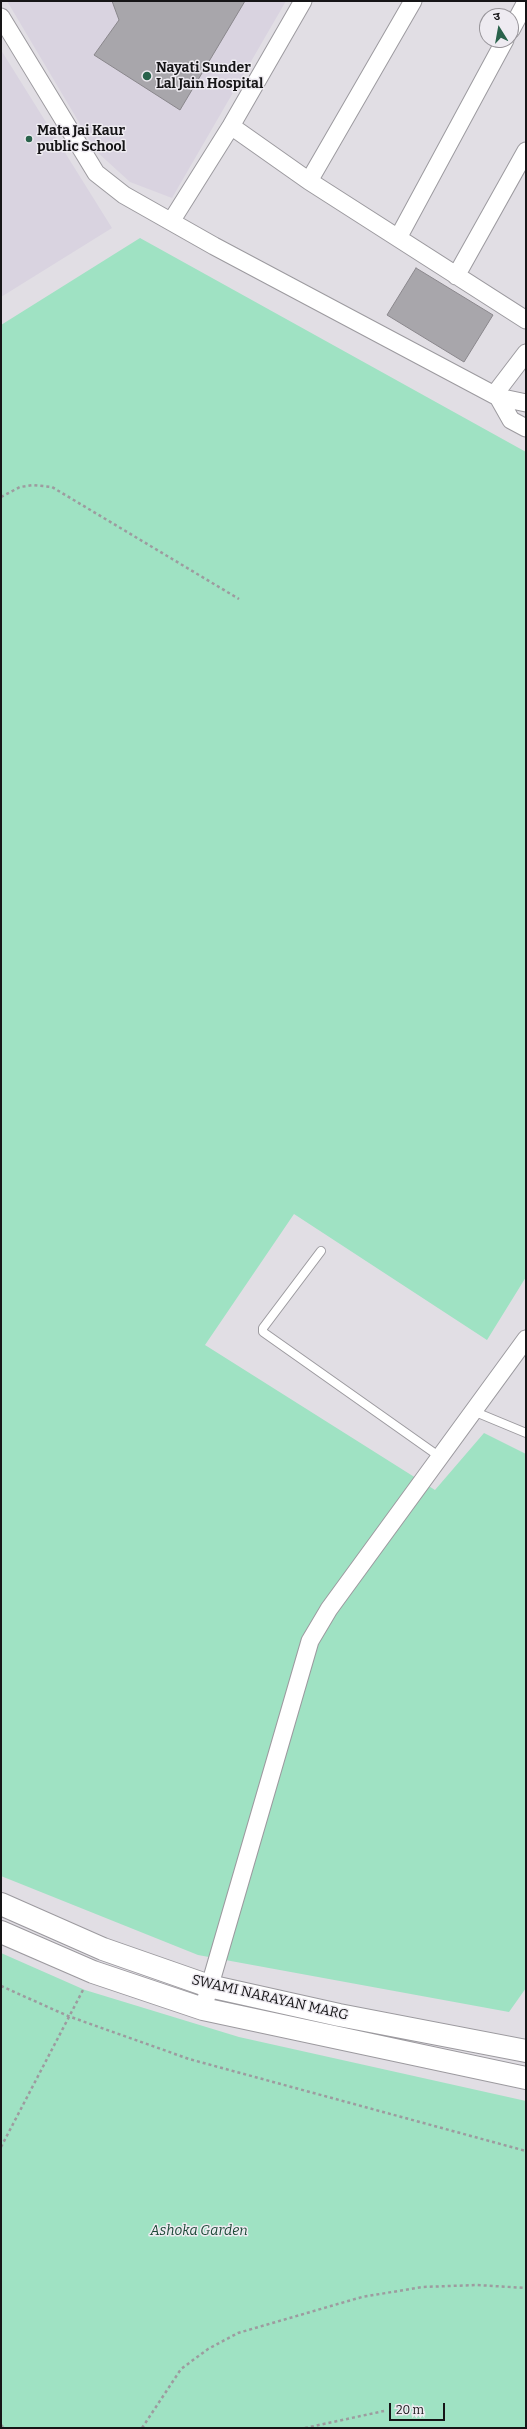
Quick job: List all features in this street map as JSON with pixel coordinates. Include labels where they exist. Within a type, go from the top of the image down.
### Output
[{"type":"main road","name":"SWAMI NARAYAN MARG","points":[[1,1904],[103,1949],[209,1986],[339,2015],[526,2051]]},
{"type":"main road","name":"SWAMI NARAYAN MARG","points":[[1,1932],[92,1972],[203,2009],[526,2078]]},
{"type":"street","points":[[172,220],[231,126],[303,1]]},
{"type":"street","points":[[309,181],[413,1]]},
{"type":"street","points":[[519,15],[526,2]]},
{"type":"street","points":[[1,17],[96,172],[124,195],[172,220],[214,246],[496,396],[526,403]]},
{"type":"street","points":[[398,238],[502,48]]},
{"type":"street","points":[[231,126],[309,181],[526,320]]},
{"type":"street","points":[[456,276],[526,151]]},
{"type":"street","points":[[496,396],[526,353]]},
{"type":"street","points":[[496,396],[511,420],[526,428]]},
{"type":"street","points":[[203,2009],[310,1641],[329,1609],[526,1338]]},
{"type":"lane","points":[[321,1251],[263,1328],[263,1332],[440,1457]]},
{"type":"lane","points":[[473,1411],[526,1433]]},
{"type":"path","points":[[1,497],[20,487],[33,485],[52,487],[239,599]]},
{"type":"path","points":[[1,2147],[92,1972]]},
{"type":"path","points":[[1,1986],[68,2016],[189,2059],[526,2151]]},
{"type":"path","points":[[142,2428],[181,2369],[208,2349],[238,2333],[362,2296],[415,2288],[477,2285],[526,2288]]},
{"type":"path","points":[[305,2428],[384,2411]]},
{"type":"path","points":[[1,2425],[4,2428]]},
{"type":"shaded area","name":"Nayati Sunder Lal Jain Hospital","points":[[7,1],[286,1],[172,198],[130,182],[96,151]]},
{"type":"shaded area","name":"Mata Jai Kaur public School","points":[[1,50],[112,228],[1,297]]},
{"type":"green space","points":[[140,238],[526,452],[526,1277],[487,1340],[294,1214],[205,1345],[435,1490],[484,1433],[526,1454],[526,1988],[509,2012],[198,1955],[1,1876],[1,325]]},
{"type":"green space","name":"Ashoka Garden","points":[[1,1953],[85,1990],[239,2037],[526,2101],[526,2428],[1,2428]]},
{"type":"building","points":[[112,1],[245,1],[180,110],[94,55],[119,20]]},
{"type":"building","points":[[416,268],[493,315],[464,362],[387,315]]},
{"type":"place","name":"Nayati Sunder Lal Jain Hospital","points":[[147,76]]},
{"type":"place","name":"Mata Jai Kaur public School","points":[[29,139]]}]
